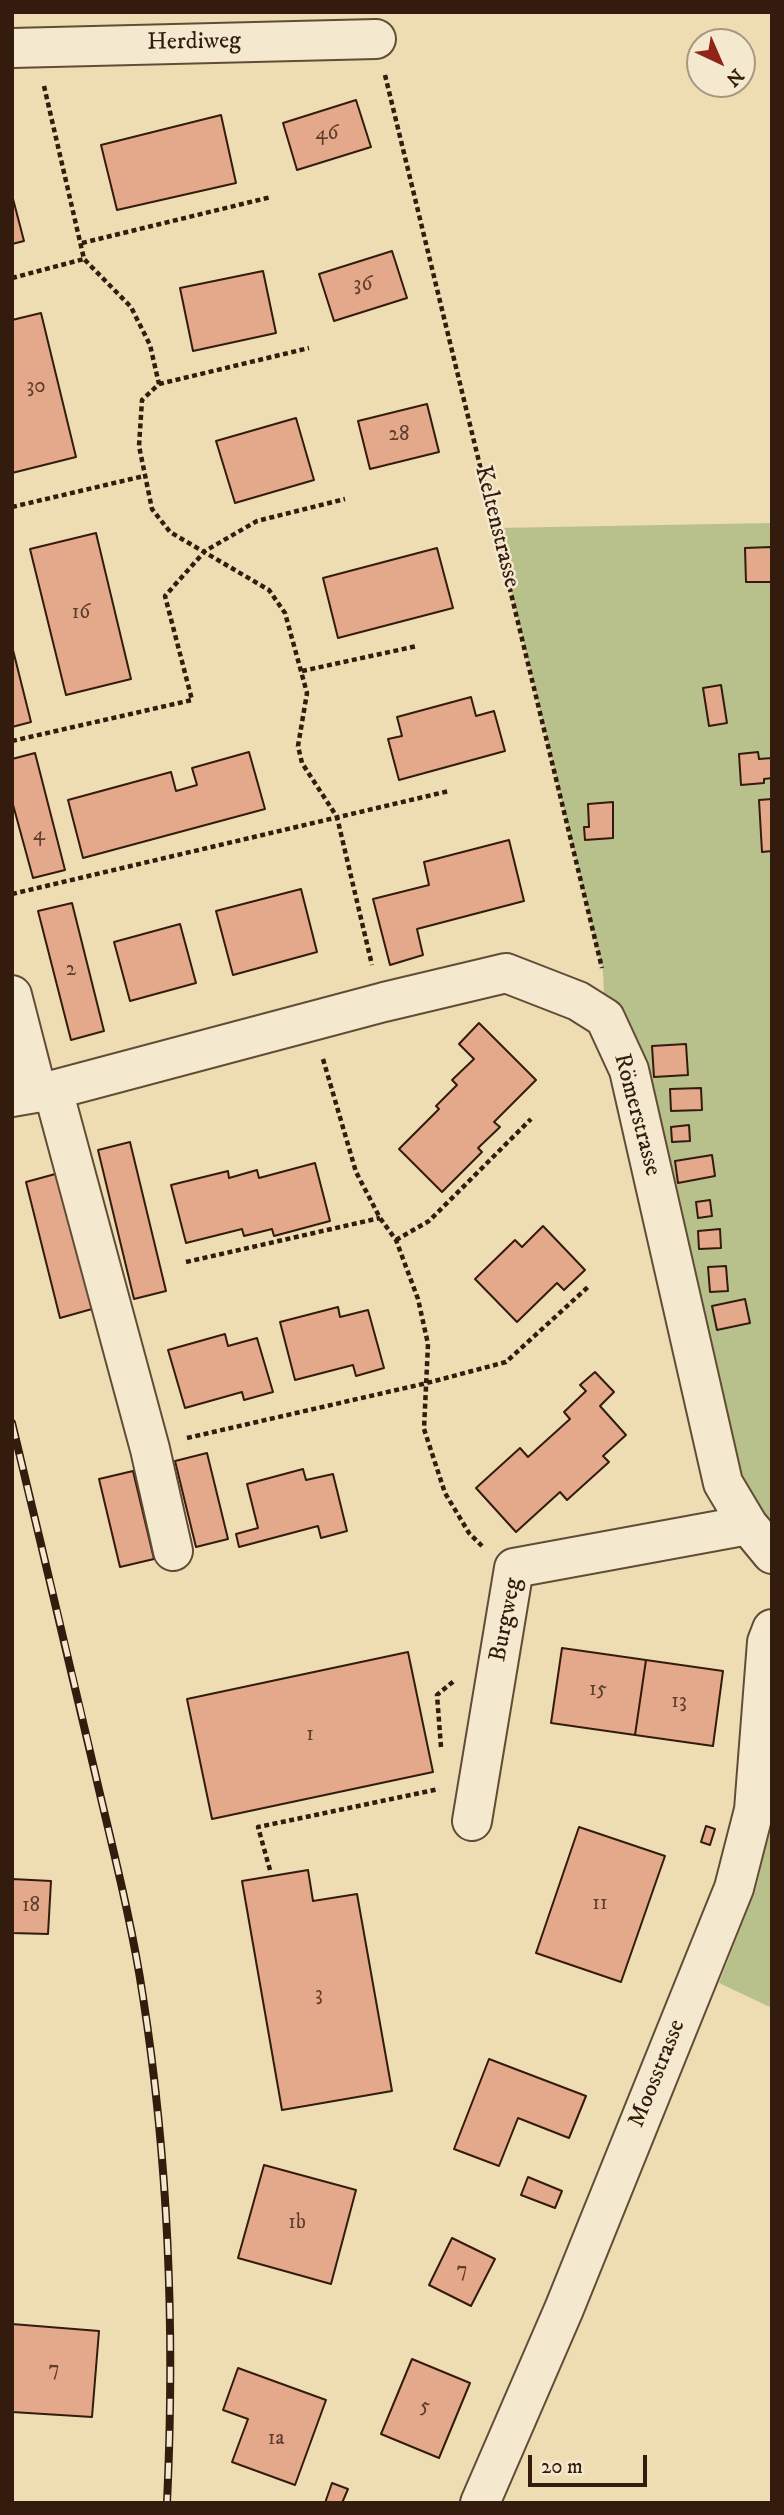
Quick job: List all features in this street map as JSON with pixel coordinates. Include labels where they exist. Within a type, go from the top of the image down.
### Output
[{"type":"street","name":"Herdiweg","points":[[24,48],[371,22]]},
{"type":"street","points":[[34,1093],[506,972],[578,1001],[605,1018]]},
{"type":"street","points":[[12,995],[34,1093],[150,1448],[173,1551]]},
{"type":"street","name":"Römerstrasse","points":[[605,1018],[629,1069],[723,1483],[760,1539]]},
{"type":"street","name":"Burgweg","points":[[472,1821],[514,1567],[760,1539]]},
{"type":"street","name":"Moosstrasse","points":[[480,2503],[564,2309],[734,1888],[754,1810],[767,1642],[772,1629]]},
{"type":"path","name":"Keltenstrasse","points":[[371,22],[603,972],[605,1018]]},
{"type":"path","points":[[24,48],[82,243],[84,259],[131,307],[150,345],[159,384]]},
{"type":"path","points":[[82,243],[271,197]]},
{"type":"path","points":[[12,278],[84,259]]},
{"type":"path","points":[[309,348],[159,384],[142,400],[139,446],[152,509],[170,532],[269,590],[285,613],[307,693],[298,746],[302,763],[337,817],[384,1002]]},
{"type":"path","points":[[12,508],[144,477]]},
{"type":"path","points":[[12,741],[192,700],[165,596],[205,551],[257,521],[345,499]]},
{"type":"path","points":[[302,671],[417,646]]},
{"type":"path","points":[[12,894],[449,791]]},
{"type":"path","points":[[314,1021],[328,1082],[356,1172],[380,1218],[396,1240],[418,1299],[428,1344],[424,1429],[445,1493],[469,1533],[513,1579]]},
{"type":"path","points":[[396,1240],[429,1221],[531,1119]]},
{"type":"path","points":[[186,1262],[380,1218]]},
{"type":"path","points":[[150,1448],[506,1362],[589,1286]]},
{"type":"path","points":[[270,1870],[258,1827],[445,1788]]},
{"type":"green space","points":[[772,523],[772,1554],[748,1525],[605,1018],[603,972],[496,528]]},
{"type":"green space","points":[[772,1823],[772,2008],[719,1983],[755,1891]]},
{"type":"building","points":[[356,100],[371,147],[297,170],[283,123]]},
{"type":"building","points":[[221,115],[236,183],[117,210],[101,145]]},
{"type":"building","points":[[12,195],[24,241],[12,244]]},
{"type":"building","points":[[392,251],[407,298],[334,321],[319,274]]},
{"type":"building","points":[[263,271],[276,333],[193,351],[180,288]]},
{"type":"building","points":[[41,313],[76,457],[12,473],[12,320]]},
{"type":"building","points":[[427,404],[439,452],[370,469],[358,421]]},
{"type":"building","points":[[296,418],[314,480],[235,503],[216,441]]},
{"type":"building","points":[[96,533],[131,679],[66,695],[30,549]]},
{"type":"building","points":[[771,547],[772,582],[746,582],[745,548]]},
{"type":"building","points":[[437,548],[453,608],[338,638],[323,578]]},
{"type":"building","points":[[12,646],[31,722],[12,727]]},
{"type":"building","points":[[721,685],[727,723],[709,726],[703,688]]},
{"type":"building","points":[[471,697],[476,716],[494,711],[505,751],[399,780],[388,739],[402,736],[397,717]]},
{"type":"building","points":[[249,752],[265,809],[83,858],[68,800],[171,772],[176,791],[197,785],[192,768]]},
{"type":"building","points":[[758,752],[759,759],[772,758],[772,778],[764,779],[764,783],[741,785],[739,754]]},
{"type":"building","points":[[35,753],[65,870],[33,878],[12,801],[12,759]]},
{"type":"building","points":[[772,799],[772,851],[762,852],[759,800]]},
{"type":"building","points":[[613,802],[613,838],[585,840],[584,827],[589,827],[588,804]]},
{"type":"building","points":[[509,840],[524,901],[417,929],[423,955],[390,965],[373,899],[429,885],[424,862]]},
{"type":"building","points":[[301,889],[317,952],[233,975],[216,911]]},
{"type":"building","points":[[72,903],[104,1031],[71,1040],[38,911]]},
{"type":"building","points":[[180,924],[196,983],[130,1001],[114,942]]},
{"type":"building","points":[[479,1023],[536,1080],[494,1122],[500,1127],[478,1148],[482,1152],[442,1192],[399,1149],[439,1109],[436,1106],[457,1085],[452,1080],[474,1059],[459,1044]]},
{"type":"building","points":[[686,1044],[688,1075],[654,1077],[652,1046]]},
{"type":"building","points":[[701,1088],[702,1110],[671,1111],[670,1089]]},
{"type":"building","points":[[689,1125],[690,1141],[672,1142],[671,1127]]},
{"type":"building","points":[[130,1142],[166,1291],[134,1299],[98,1150]]},
{"type":"building","points":[[712,1155],[715,1176],[678,1183],[675,1161]]},
{"type":"building","points":[[315,1163],[330,1221],[274,1236],[272,1229],[244,1236],[242,1229],[186,1243],[171,1185],[228,1171],[229,1178],[257,1170],[259,1178]]},
{"type":"building","points":[[59,1173],[92,1309],[60,1318],[26,1182]]},
{"type":"building","points":[[710,1200],[712,1216],[698,1218],[696,1202]]},
{"type":"building","points":[[543,1226],[585,1270],[564,1290],[557,1283],[517,1322],[475,1279],[515,1240],[522,1247]]},
{"type":"building","points":[[720,1229],[721,1248],[699,1249],[698,1231]]},
{"type":"building","points":[[726,1266],[728,1291],[710,1292],[708,1267]]},
{"type":"building","points":[[745,1299],[750,1323],[717,1330],[712,1306]]},
{"type":"building","points":[[338,1307],[340,1317],[368,1310],[384,1368],[356,1376],[353,1365],[295,1380],[280,1322]]},
{"type":"building","points":[[225,1334],[228,1346],[257,1338],[273,1392],[244,1400],[242,1392],[185,1408],[168,1350]]},
{"type":"building","points":[[595,1372],[614,1392],[600,1406],[626,1435],[603,1456],[609,1462],[567,1500],[560,1492],[516,1532],[476,1488],[520,1448],[528,1457],[570,1419],[564,1412],[586,1391],[580,1385]]},
{"type":"building","points":[[207,1453],[228,1539],[196,1547],[175,1461]]},
{"type":"building","points":[[303,1469],[306,1480],[333,1474],[347,1531],[321,1538],[318,1526],[239,1547],[236,1534],[258,1528],[247,1484]]},
{"type":"building","points":[[133,1471],[154,1559],[120,1567],[99,1479]]},
{"type":"building","points":[[562,1648],[646,1660],[635,1735],[551,1723]]},
{"type":"building","points":[[408,1652],[433,1772],[212,1819],[187,1699]]},
{"type":"building","points":[[646,1660],[723,1671],[713,1746],[635,1735]]},
{"type":"building","points":[[706,1826],[715,1829],[710,1845],[701,1842]]},
{"type":"building","points":[[579,1827],[665,1856],[621,1982],[536,1953]]},
{"type":"building","points":[[308,1870],[313,1901],[357,1894],[392,2091],[282,2110],[242,1881]]},
{"type":"building","points":[[12,1879],[51,1881],[48,1934],[12,1933]]},
{"type":"building","points":[[489,2059],[586,2096],[569,2138],[518,2118],[499,2166],[454,2149]]},
{"type":"building","points":[[264,2165],[356,2190],[331,2284],[238,2258]]},
{"type":"building","points":[[528,2177],[562,2191],[555,2208],[521,2195]]},
{"type":"building","points":[[452,2238],[495,2259],[471,2306],[429,2285]]},
{"type":"building","points":[[12,2324],[99,2331],[92,2417],[12,2412]]},
{"type":"building","points":[[412,2359],[470,2383],[439,2458],[381,2434]]},
{"type":"building","points":[[238,2368],[326,2400],[295,2485],[232,2462],[248,2419],[223,2410]]},
{"type":"building","points":[[332,2483],[348,2489],[342,2503],[325,2503]]},
{"type":"railway","points":[[12,1423],[122,1887],[143,1997],[159,2123],[168,2249],[170,2376],[167,2503]]}]
